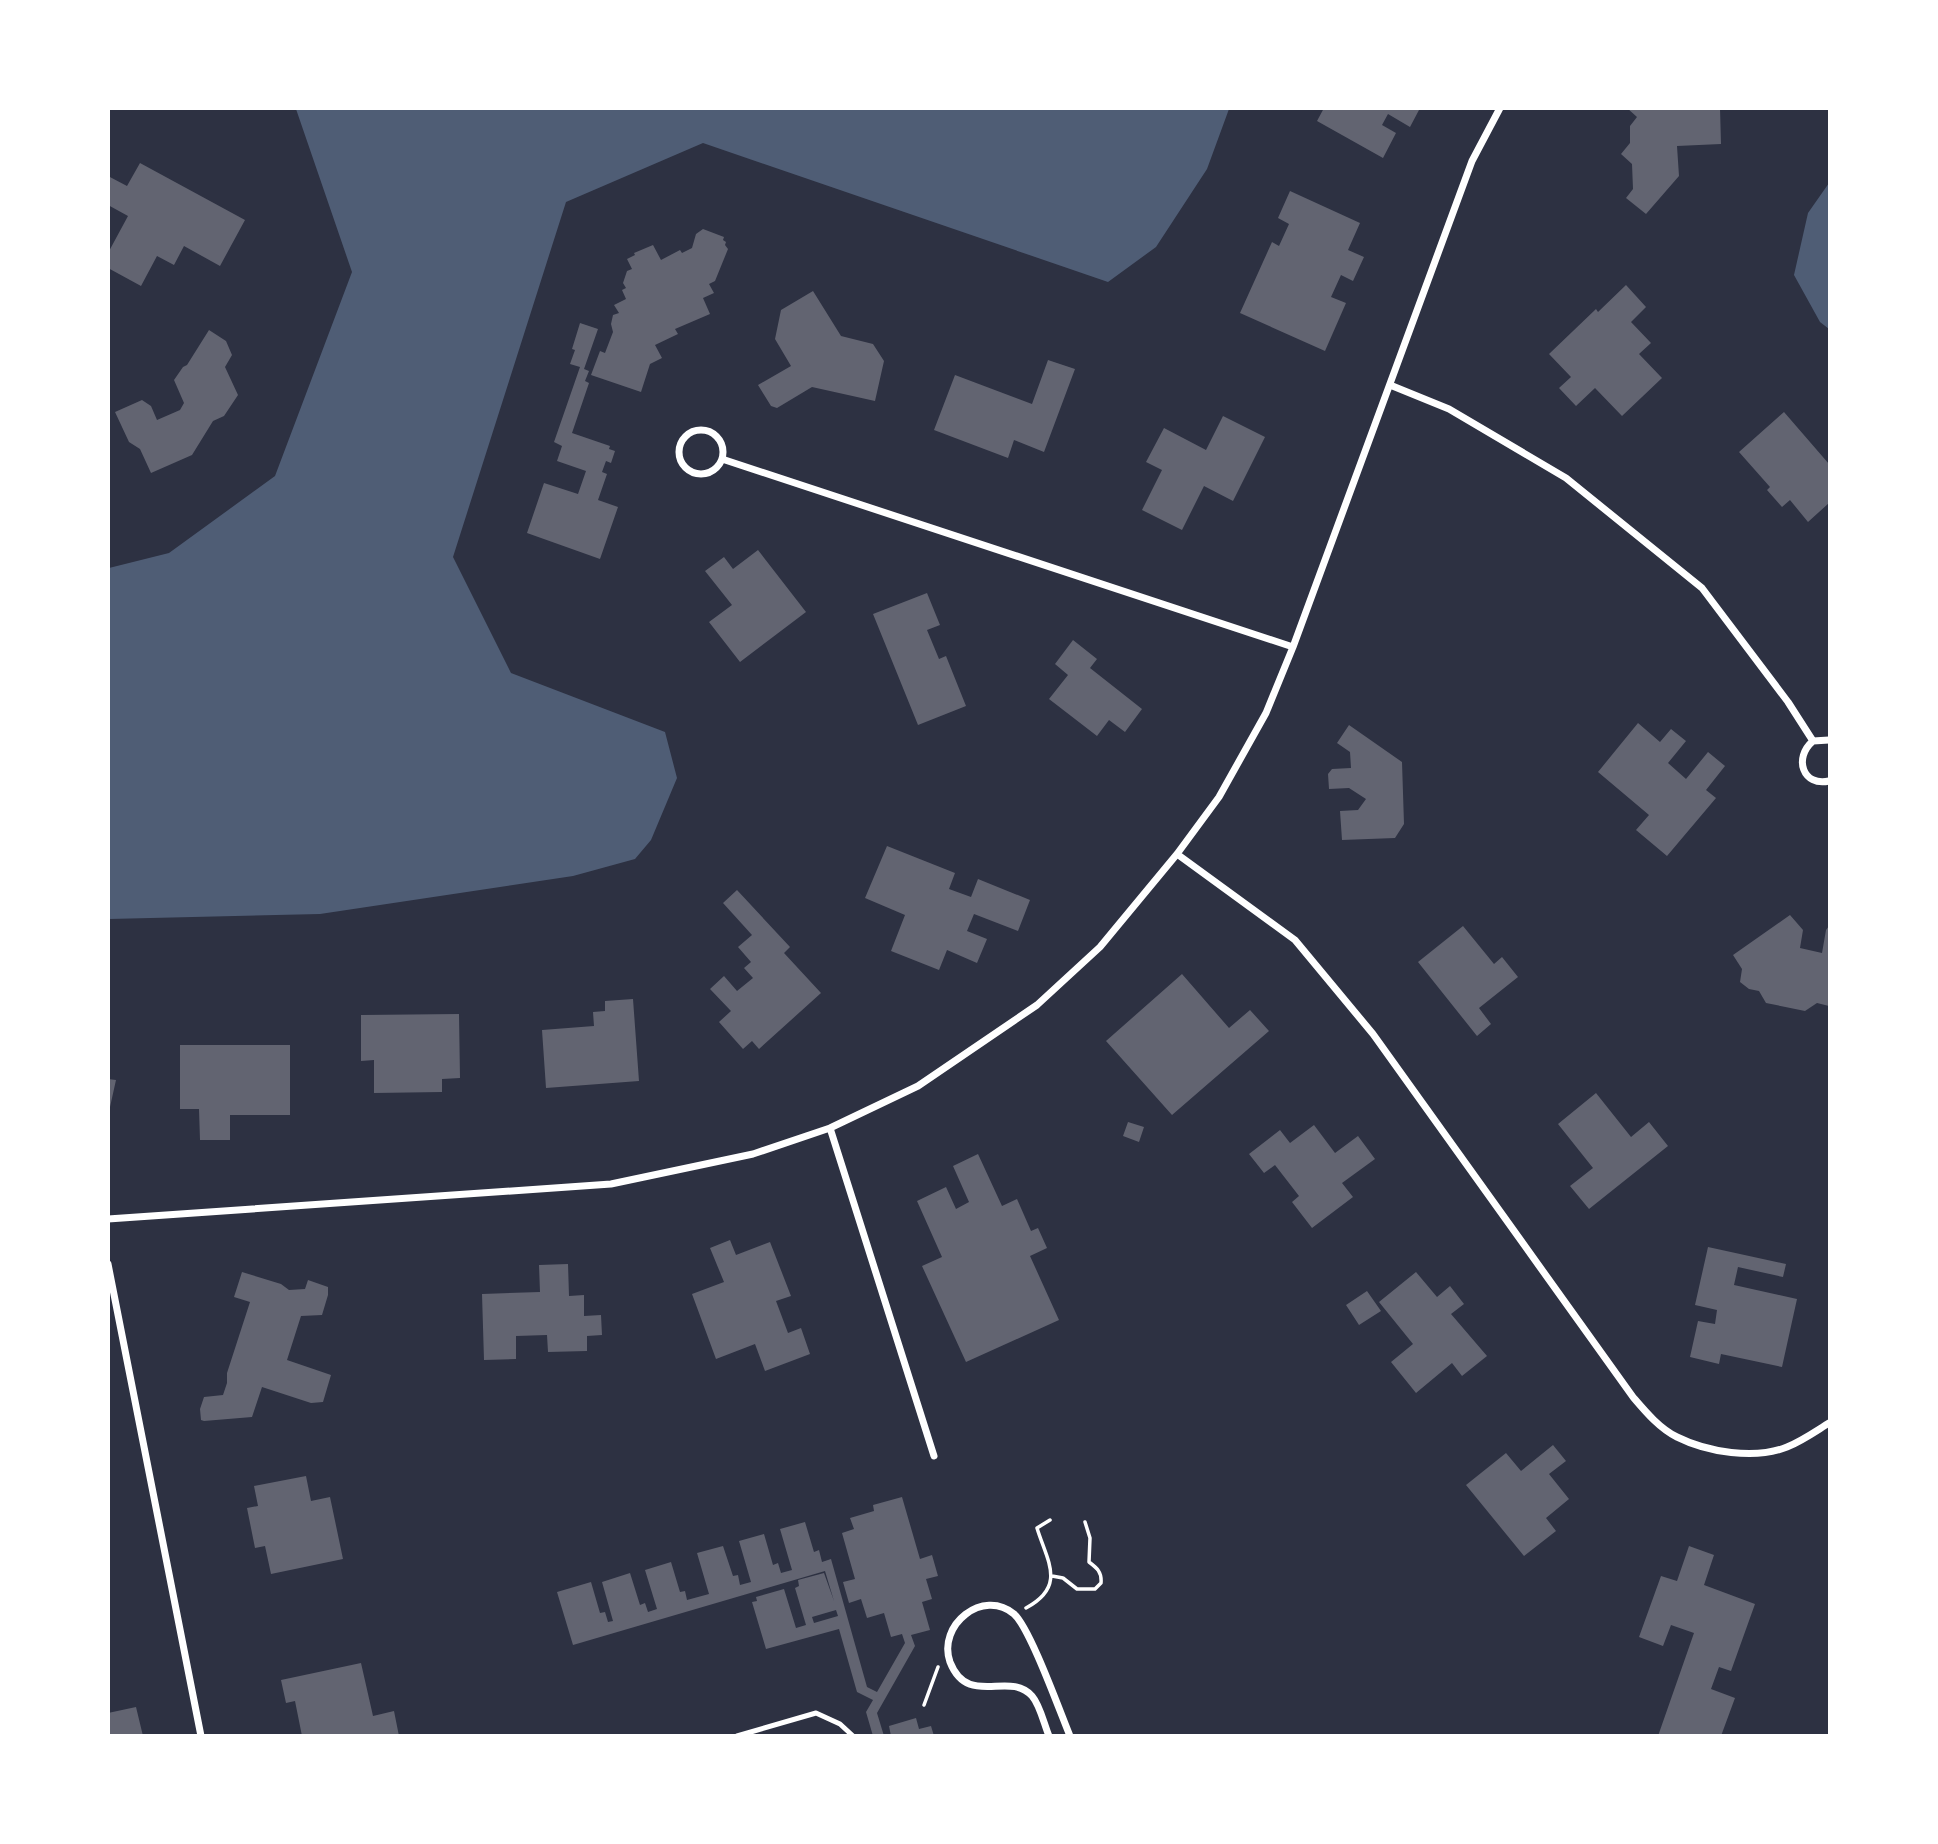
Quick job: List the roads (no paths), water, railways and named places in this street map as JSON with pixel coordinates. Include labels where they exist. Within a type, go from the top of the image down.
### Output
[{"type":"street","points":[[108,1219],[611,1184],[752,1154],[830,1128],[918,1086],[1037,1005],[1100,947],[1177,855],[1219,797],[1266,713],[1293,647],[1472,160],[1500,108]]},
{"type":"street","points":[[1390,385],[1450,409],[1566,478],[1702,588],[1788,702],[1813,741]]},
{"type":"street","points":[[704,430],[718,437],[724,451],[722,458],[713,471],[698,474],[691,471],[681,460],[680,445],[690,433],[704,430]]},
{"type":"street","points":[[722,458],[1293,647]]},
{"type":"street","points":[[1829,740],[1813,741],[1802,754],[1804,770],[1809,777],[1816,781],[1829,781]]},
{"type":"street","points":[[1177,855],[1295,940],[1373,1034],[1633,1397],[1651,1418],[1676,1436],[1711,1447],[1756,1455],[1787,1447],[1829,1423]]},
{"type":"street","points":[[830,1128],[934,1456]]},
{"type":"street","points":[[108,1264],[201,1735]]},
{"type":"street","points":[[1049,1735],[1032,1696],[1017,1688],[978,1688],[966,1683],[954,1671],[947,1644],[961,1617],[975,1608],[988,1605],[1003,1607],[1017,1616],[1070,1735]]},
{"type":"lane","points":[[737,1735],[816,1713],[840,1724],[853,1735]]},
{"type":"water","points":[[296,108],[1229,109],[1207,169],[1156,247],[1108,282],[703,143],[566,202],[453,557],[511,673],[665,732],[677,778],[651,840],[635,859],[573,876],[320,914],[109,919],[109,568],[169,553],[275,476],[352,272]]},
{"type":"water","points":[[1829,183],[1829,329],[1820,322],[1794,275],[1808,213]]}]
